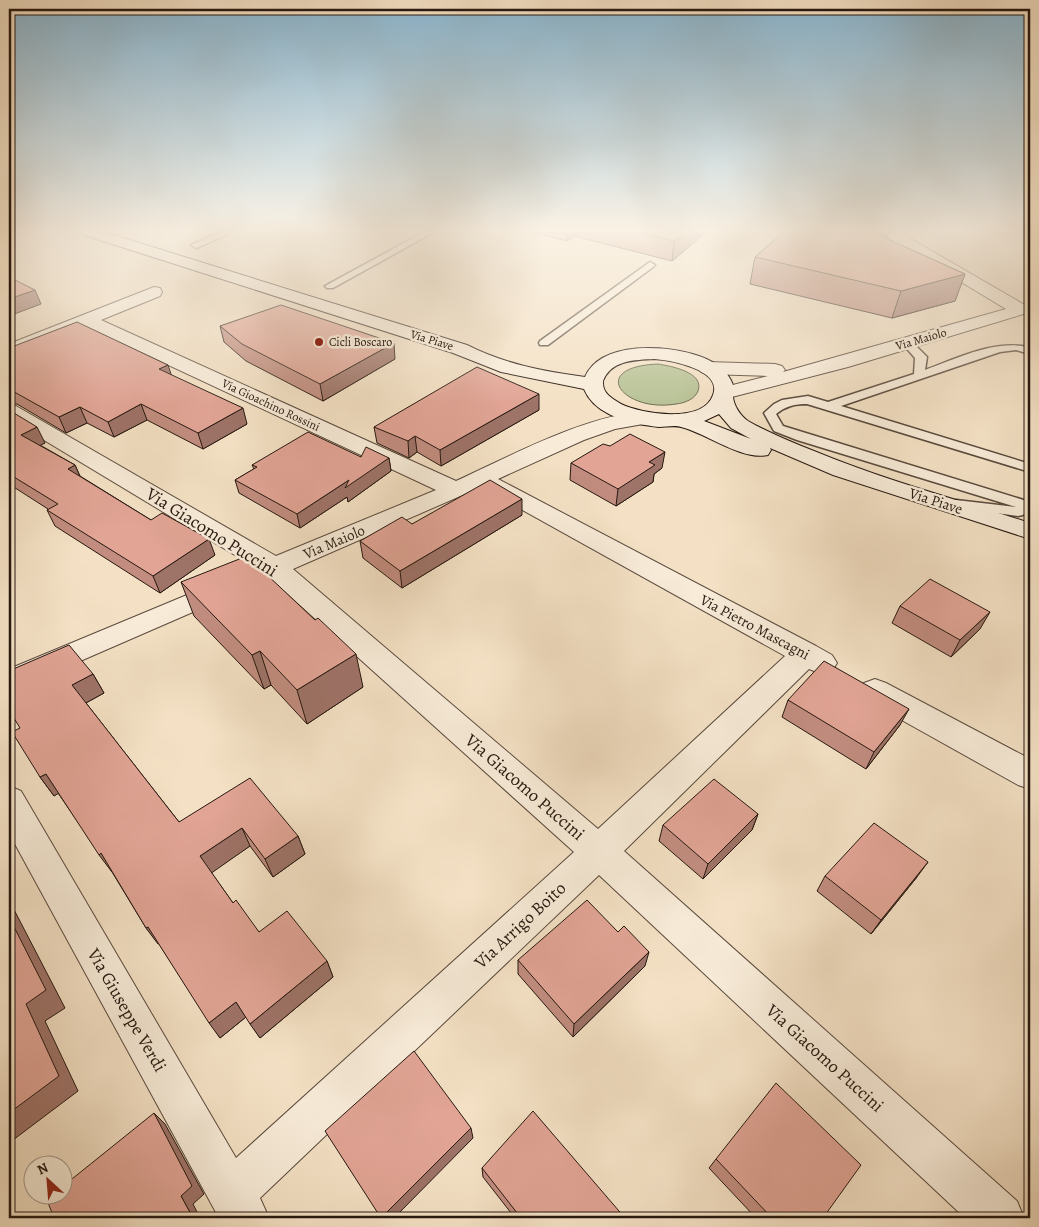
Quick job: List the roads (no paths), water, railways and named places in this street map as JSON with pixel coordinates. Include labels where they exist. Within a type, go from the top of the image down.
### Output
[{"type":"street","name":"Via Piave","points":[[271,289],[460,349],[494,352],[546,364],[602,366]]},
{"type":"street","points":[[991,289],[1026,309]]},
{"type":"street","points":[[9,350],[154,292]]},
{"type":"street","name":"Via Maiolo","points":[[723,395],[1026,309]]},
{"type":"street","name":"Via Gioachino Rossini","points":[[85,319],[468,484]]},
{"type":"street","name":"Via Piave","points":[[460,349],[479,360],[500,368],[597,392]]},
{"type":"street","points":[[602,366],[618,358],[634,354],[654,353],[682,357],[708,368]]},
{"type":"street","name":"Via Maiolo","points":[[576,435],[597,392],[595,374],[602,366]]},
{"type":"street","name":"Via Piave","points":[[708,368],[719,377],[724,387],[723,395],[728,412],[738,424],[750,432],[841,470],[1030,531]]},
{"type":"street","name":"Via Maiolo","points":[[708,368],[812,370]]},
{"type":"street","points":[[597,392],[623,413],[663,421],[684,420],[708,412],[715,408],[723,395]]},
{"type":"street","name":"Via Giacomo Puccini","points":[[9,410],[274,567],[599,852],[1000,1218]]},
{"type":"street","name":"Via Maiolo","points":[[9,682],[468,484],[576,435],[612,423],[642,418]]},
{"type":"street","name":"Via Piave","points":[[684,420],[731,440],[797,463],[841,470]]},
{"type":"street","name":"Via Pietro Mascagni","points":[[468,484],[806,654],[1030,774]]},
{"type":"street","name":"Via Arrigo Boito","points":[[238,1206],[599,852],[806,654]]},
{"type":"street","name":"Via Giuseppe Verdi","points":[[9,801],[238,1206]]},
{"type":"lane","points":[[544,343],[617,289]]},
{"type":"lane","points":[[907,343],[921,357],[919,377]]},
{"type":"lane","points":[[829,406],[998,349],[1017,347],[1030,351]]},
{"type":"lane","points":[[1030,468],[808,400],[791,400],[777,406],[770,414],[778,428],[802,437],[1030,507]]},
{"type":"lane","points":[[938,501],[1030,513]]},
{"type":"place","name":"Cicli Boscaro","points":[[319,342]]}]
